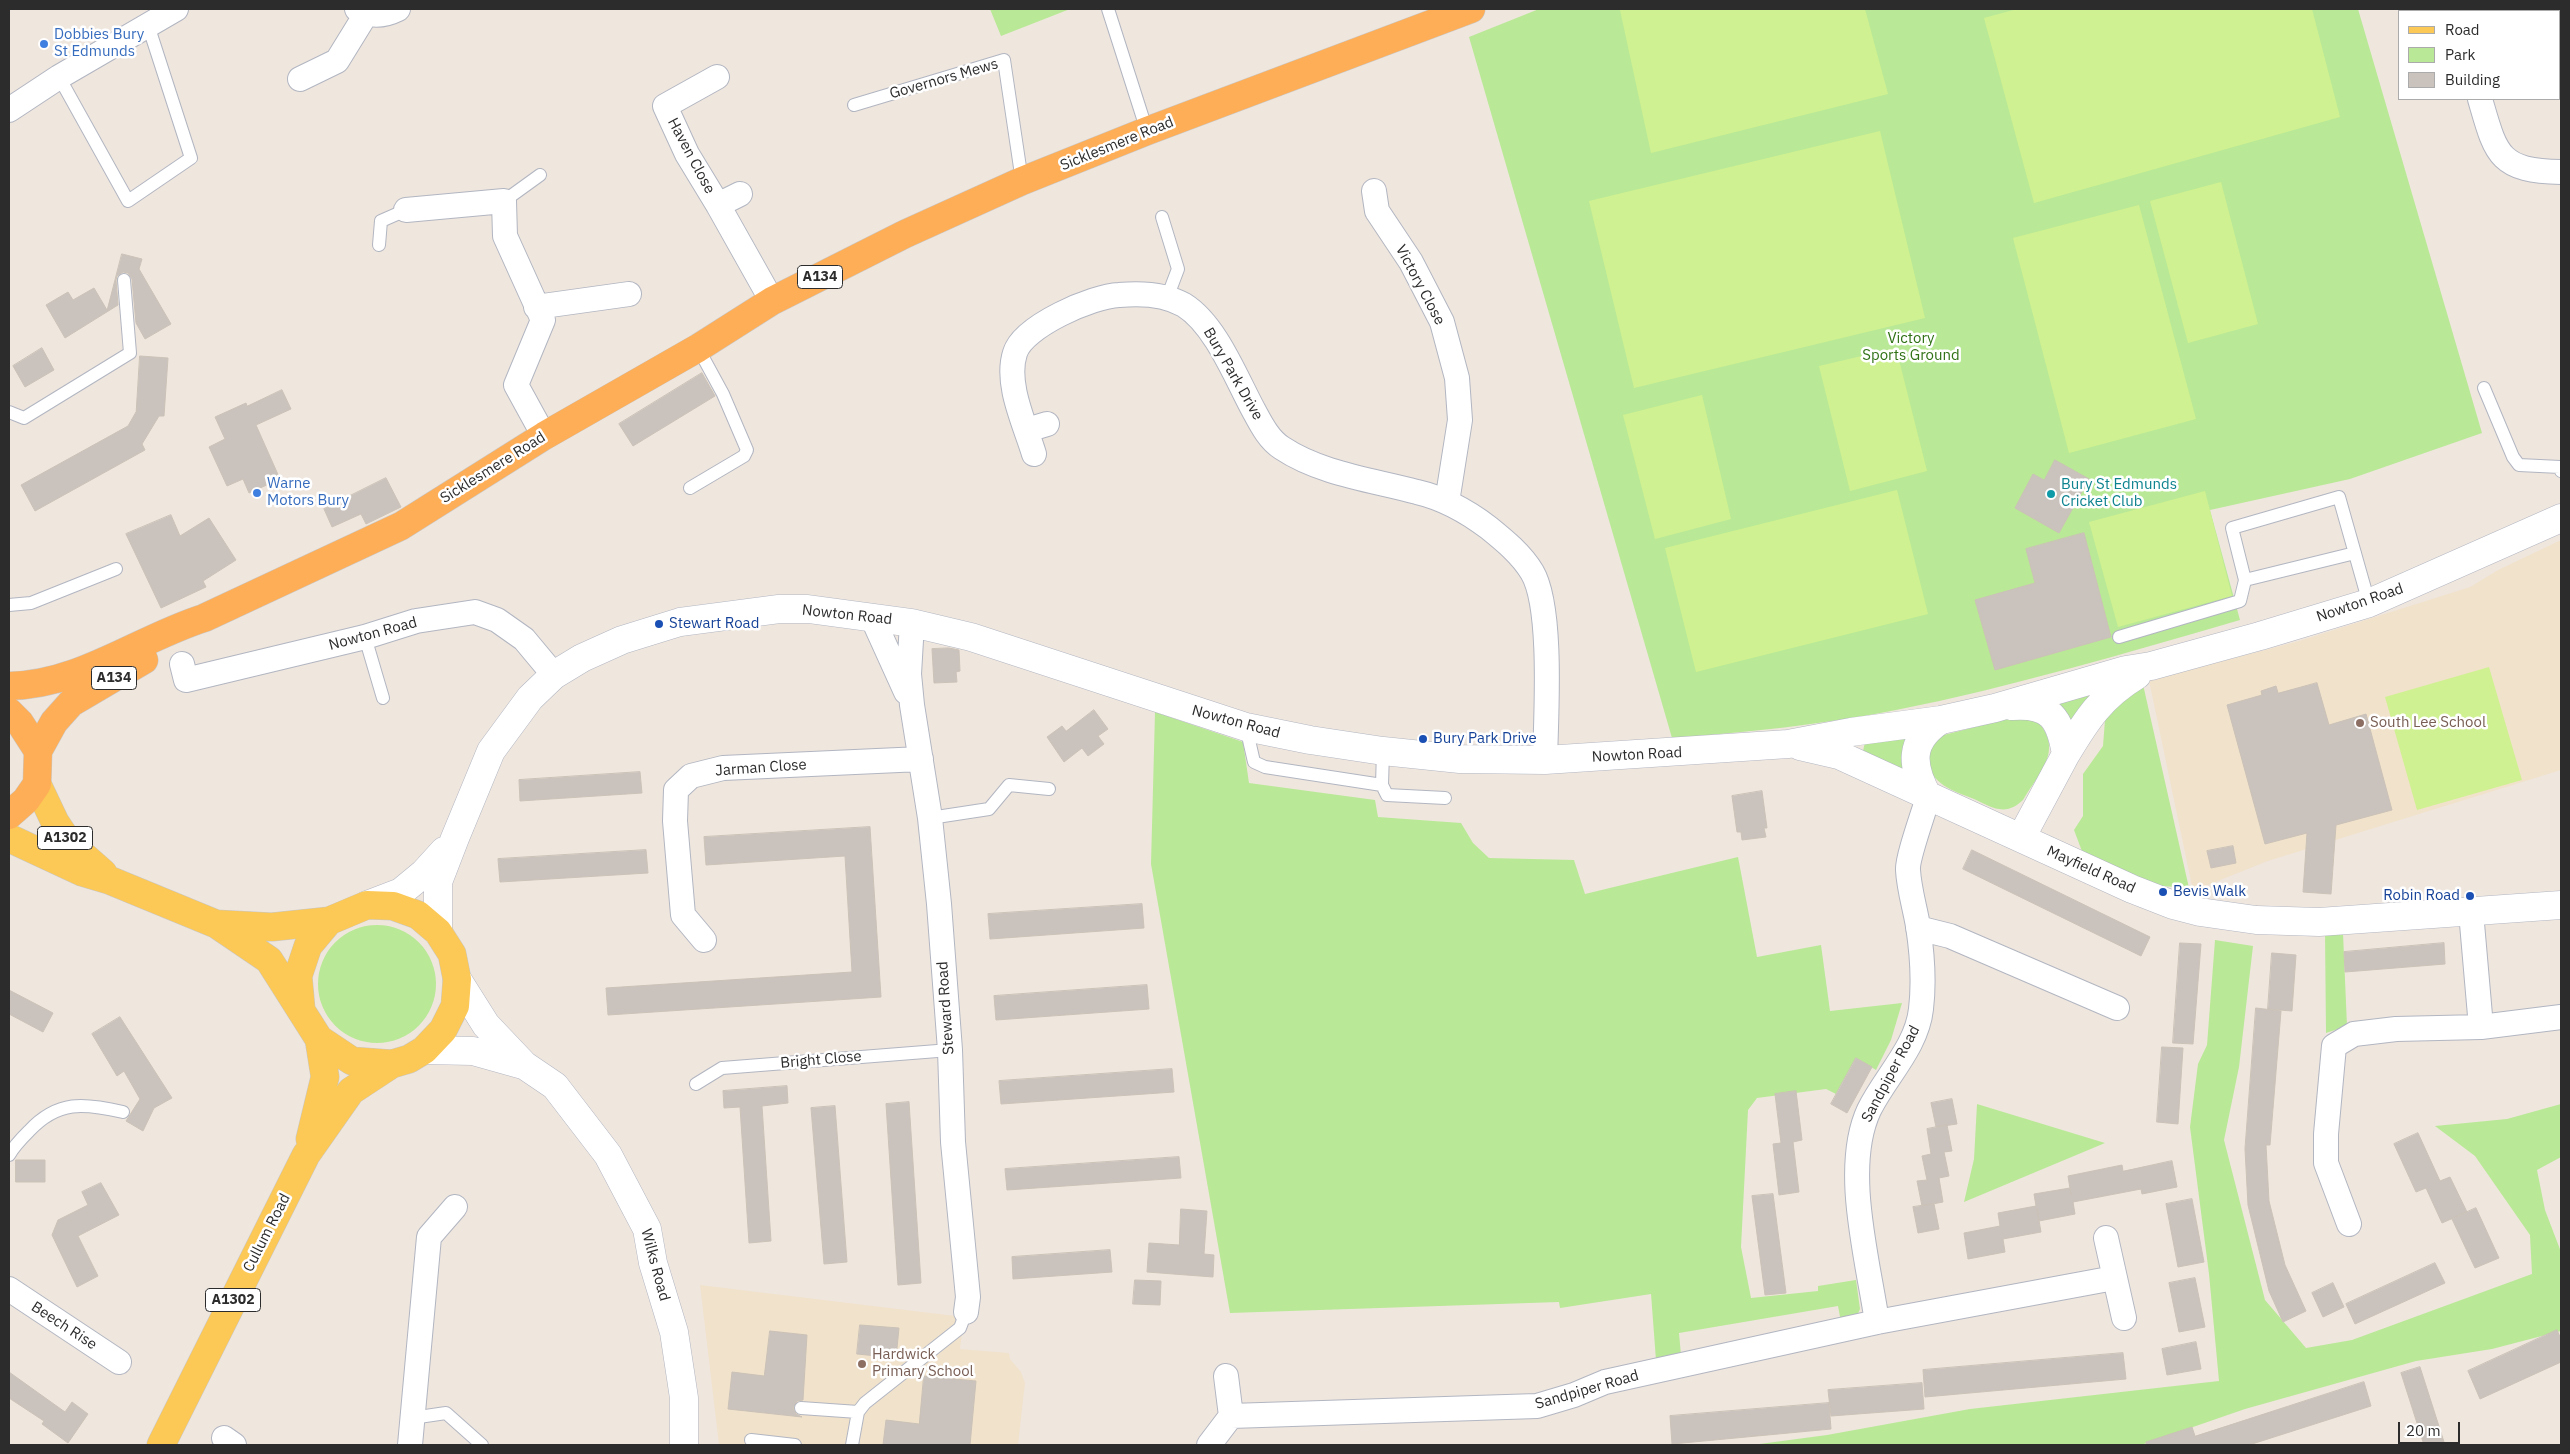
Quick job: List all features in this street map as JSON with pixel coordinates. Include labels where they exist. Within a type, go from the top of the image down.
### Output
[{"type":"highway","name":"Sicklesmere Road","points":[[9,686],[46,682],[79,673],[172,629],[204,618],[401,526],[544,436],[698,348],[772,301],[905,234],[1022,181],[1147,131],[1471,9]]},
{"type":"highway","name":"Sicklesmere Road","points":[[38,751],[54,722],[71,702],[176,641],[204,618]]},
{"type":"highway","points":[[9,712],[20,723],[38,751],[36,784],[26,800],[9,816]]},
{"type":"main road","name":"A1302","points":[[36,784],[55,822],[69,843],[96,864],[109,880]]},
{"type":"main road","name":"A1302","points":[[9,838],[66,865],[109,880],[216,924],[269,960],[301,1008]]},
{"type":"main road","points":[[367,905],[393,906],[418,915],[438,932],[452,954],[457,978],[455,1006],[443,1030],[424,1050],[409,1059],[392,1064],[352,1061],[319,1039],[301,1008],[298,976],[308,946],[329,921],[367,905]]},
{"type":"main road","name":"A1302","points":[[216,924],[272,927],[329,921]]},
{"type":"main road","name":"Cullum Road","points":[[306,1155],[325,1077],[319,1039]]},
{"type":"main road","name":"Cullum Road","points":[[160,1445],[306,1155],[351,1091],[392,1064]]},
{"type":"street","points":[[9,110],[59,77],[176,9]]},
{"type":"street","points":[[300,79],[337,61],[361,12],[388,14],[398,9]]},
{"type":"street","name":"Haven Close","points":[[717,77],[665,106],[687,154],[718,205]]},
{"type":"street","points":[[2480,100],[2499,153],[2512,165],[2533,172],[2561,172]]},
{"type":"street","name":"Victory Close","points":[[1374,191],[1377,211],[1411,262],[1442,322],[1457,378],[1460,420],[1446,502]]},
{"type":"street","points":[[740,194],[718,205],[772,301]]},
{"type":"street","points":[[406,210],[504,202],[505,236],[536,307],[544,320],[516,385],[544,436]]},
{"type":"street","points":[[536,307],[630,294]]},
{"type":"street","name":"Bury Park Drive","points":[[1034,454],[1037,427],[1012,380],[1015,350],[1022,341],[1046,322],[1071,310],[1116,294],[1148,294],[1167,298],[1182,304],[1196,314],[1209,330],[1264,430],[1280,447],[1318,466],[1421,492],[1446,502],[1479,520],[1510,546],[1532,573],[1541,599],[1545,633],[1545,760]]},
{"type":"street","name":"Nowton Road","points":[[438,932],[438,882],[454,838],[491,751],[530,698],[554,675],[582,658],[606,647],[680,622],[779,609],[808,610],[912,623],[971,637],[1246,727],[1310,740],[1383,751],[1460,758],[1545,760],[1788,744],[1851,732],[1940,720],[1995,708],[2126,670],[2151,666],[2369,603],[2561,518]]},
{"type":"street","name":"Nowton Road","points":[[182,664],[186,680],[365,637],[416,621],[475,612],[497,620],[524,639],[554,675]]},
{"type":"street","name":"Steward Road","points":[[872,617],[912,705]]},
{"type":"street","name":"Steward Road","points":[[912,623],[909,674],[912,705],[930,818],[939,904],[950,1050],[953,1142],[968,1296],[966,1312]]},
{"type":"street","name":"Nowton Road","points":[[2021,838],[2088,715],[2108,695],[2151,666]]},
{"type":"street","name":"Nowton Road","points":[[1995,708],[2028,705],[2051,714],[2058,725],[2066,754]]},
{"type":"street","points":[[1928,797],[1914,766],[1916,752],[1926,730],[1940,720]]},
{"type":"street","name":"Mayfield Road","points":[[1788,744],[1839,755],[1928,797],[2173,905],[2223,916],[2319,922],[2561,905]]},
{"type":"street","name":"Jarman Close","points":[[704,940],[683,915],[675,821],[676,790],[691,776],[723,768],[921,759]]},
{"type":"street","name":"Sandpiper Road","points":[[1877,1322],[1860,1221],[1856,1173],[1858,1143],[1870,1110],[1910,1042],[1918,1024],[1922,1008],[1918,928],[1908,868],[1928,797]]},
{"type":"street","name":"Nowton Road","points":[[367,905],[401,892],[424,873],[454,838]]},
{"type":"street","points":[[2471,912],[2481,1027]]},
{"type":"street","points":[[1918,928],[1950,936],[2117,1008]]},
{"type":"street","name":"Wilks Road","points":[[457,978],[486,1025],[524,1065],[555,1086],[608,1155],[647,1229],[653,1263],[674,1332],[684,1398],[684,1445]]},
{"type":"street","points":[[2349,1224],[2326,1163],[2326,1134],[2334,1046],[2354,1034],[2396,1029],[2481,1027],[2561,1017]]},
{"type":"street","name":"Wilks Road","points":[[424,1050],[473,1051],[524,1065]]},
{"type":"street","points":[[410,1445],[429,1237],[455,1206]]},
{"type":"street","points":[[2106,1238],[2124,1318]]},
{"type":"street","name":"Sandpiper Road","points":[[1231,1416],[1537,1406],[1574,1395],[1605,1382],[1877,1322],[2114,1278]]},
{"type":"street","name":"Beech Rise","points":[[9,1289],[119,1362]]},
{"type":"street","points":[[1209,1445],[1231,1416],[1226,1376]]},
{"type":"lane","points":[[1108,9],[1147,131]]},
{"type":"lane","points":[[59,77],[128,201],[191,158],[148,25]]},
{"type":"lane","name":"Governors Mews","points":[[854,105],[1004,60],[1022,181]]},
{"type":"lane","points":[[504,202],[540,175]]},
{"type":"lane","points":[[379,245],[381,221],[406,210]]},
{"type":"lane","points":[[1162,217],[1178,269],[1167,298]]},
{"type":"lane","points":[[9,412],[24,418],[130,353],[124,280]]},
{"type":"lane","points":[[690,488],[744,456],[747,450],[723,394],[698,348]]},
{"type":"lane","points":[[2484,388],[2513,457],[2519,465],[2560,467],[2561,471]]},
{"type":"lane","points":[[2119,637],[2240,601],[2245,580],[2232,528],[2339,497],[2369,603]]},
{"type":"lane","points":[[2245,580],[2355,553]]},
{"type":"lane","points":[[9,605],[31,603],[116,568]]},
{"type":"lane","points":[[365,637],[383,698]]},
{"type":"lane","points":[[1246,727],[1254,762],[1265,767],[1382,785]]},
{"type":"lane","points":[[1383,751],[1382,785],[1387,795],[1445,798]]},
{"type":"lane","points":[[930,818],[989,808],[1009,785],[1049,789]]},
{"type":"lane","name":"Bright Close","points":[[696,1084],[722,1068],[950,1050]]},
{"type":"lane","points":[[9,1155],[12,1148],[33,1127],[56,1110],[78,1105],[95,1106],[123,1112]]},
{"type":"lane","points":[[852,1445],[858,1412],[877,1391],[960,1328],[966,1312]]},
{"type":"lane","points":[[801,1408],[858,1412]]},
{"type":"lane","points":[[412,1418],[446,1413],[482,1445]]},
{"type":"lane","points":[[751,1440],[795,1445]]},
{"type":"shaded area","name":"South Lee School","points":[[2561,540],[2561,770],[2268,861],[2193,891],[2148,676],[2185,671],[2299,641],[2470,587],[2498,570]]},
{"type":"shaded area","name":"Hardwick Primary School","points":[[700,1285],[964,1317],[960,1349],[1009,1353],[1010,1359],[1021,1372],[1025,1383],[1018,1445],[719,1445]]},
{"type":"green space","points":[[990,9],[1070,9],[1001,36]]},
{"type":"green space","name":"Victory Sports Ground","points":[[1539,9],[2358,9],[2482,433],[2350,479],[2210,510],[2240,620],[2026,680],[1896,710],[1784,727],[1672,738],[1469,37]]},
{"type":"green space","points":[[1865,9],[1888,94],[1651,153],[1620,10]]},
{"type":"green space","points":[[2017,9],[2312,9],[2340,117],[2034,203],[1984,18]]},
{"type":"green space","points":[[1880,131],[1925,318],[1634,388],[1589,201]]},
{"type":"green space","points":[[2221,182],[2258,324],[2188,343],[2150,201]]},
{"type":"green space","points":[[2139,205],[2196,419],[2069,453],[2013,238]]},
{"type":"green space","points":[[1896,348],[1927,471],[1850,491],[1819,366]]},
{"type":"green space","points":[[1702,395],[1731,519],[1655,539],[1623,415]]},
{"type":"green space","points":[[1897,490],[1928,614],[1696,672],[1665,548]]},
{"type":"green space","points":[[2205,491],[2232,596],[2118,627],[2089,522]]},
{"type":"green space","points":[[2489,667],[2522,780],[2417,810],[2385,697]]},
{"type":"green space","points":[[2142,680],[2189,888],[2148,885],[2083,854],[2074,830],[2083,816],[2083,774],[2103,746],[2105,720]]},
{"type":"green space","points":[[2091,691],[2090,697],[2071,729],[2052,697]]},
{"type":"green space","points":[[1155,712],[1243,742],[1249,783],[1375,800],[1378,817],[1461,823],[1473,843],[1489,858],[1574,860],[1585,894],[1738,857],[1757,957],[1821,945],[1830,1011],[1902,1003],[1891,1040],[1876,1070],[1856,1058],[1836,1094],[1826,1089],[1757,1098],[1748,1110],[1741,1247],[1751,1298],[1818,1291],[1818,1286],[1856,1280],[1860,1309],[1856,1318],[1841,1322],[1838,1306],[1679,1333],[1681,1355],[1656,1360],[1651,1294],[1560,1308],[1559,1302],[1230,1313],[1151,864]]},
{"type":"green space","points":[[2018,716],[2039,723],[2046,733],[2049,753],[2041,771],[2023,800],[2018,804],[2006,809],[1993,807],[1951,789],[1938,781],[1933,775],[1929,768],[1928,756],[1931,746],[1940,736]]},
{"type":"green space","points":[[1910,735],[1907,773],[1863,751],[1865,742]]},
{"type":"green space","points":[[377,925],[400,929],[419,942],[432,961],[436,984],[432,1007],[419,1026],[400,1039],[377,1043],[354,1039],[335,1026],[322,1007],[318,984],[322,961],[335,942],[354,929]]},
{"type":"green space","points":[[2325,933],[2343,933],[2347,1026],[2326,1033]]},
{"type":"green space","points":[[2215,940],[2253,946],[2239,1067],[2224,1140],[2265,1300],[2306,1348],[2352,1340],[2532,1274],[2530,1235],[2475,1156],[2435,1126],[2507,1119],[2561,1104],[2561,1157],[2537,1170],[2545,1210],[2561,1252],[2561,1331],[2492,1349],[2416,1361],[2245,1409],[2141,1445],[1752,1445],[1827,1435],[1970,1409],[2219,1381],[2209,1274],[2190,1127],[2198,1064],[2207,1045]]},
{"type":"green space","points":[[1977,1104],[2105,1143],[1964,1202],[1974,1159]]},
{"type":"building","points":[[122,254],[142,259],[139,269],[171,324],[145,339],[136,323],[132,279],[128,273],[123,272],[117,276],[116,280],[118,305],[65,338],[46,305],[68,292],[73,300],[94,288],[107,310]]},
{"type":"building","points":[[42,348],[54,370],[25,387],[13,366]]},
{"type":"building","points":[[140,356],[168,358],[164,416],[159,416],[142,444],[145,450],[35,511],[21,485],[128,426],[136,412]]},
{"type":"building","points":[[702,373],[715,396],[633,446],[619,424]]},
{"type":"building","points":[[282,390],[291,409],[256,425],[280,479],[249,493],[243,479],[227,486],[209,447],[225,439],[215,417],[246,403],[247,406]]},
{"type":"building","name":"Bury St Edmunds Cricket Club","points":[[2055,460],[2089,479],[2059,533],[2015,508],[2033,474],[2044,480]]},
{"type":"building","points":[[386,478],[401,507],[366,524],[361,514],[332,527],[324,509]]},
{"type":"building","points":[[171,515],[180,536],[209,518],[236,560],[203,581],[206,587],[161,608],[126,534]]},
{"type":"building","points":[[2084,533],[2111,637],[1995,670],[1975,600],[2035,583],[2026,549]]},
{"type":"building","points":[[949,648],[959,650],[960,671],[956,672],[957,682],[934,683],[932,649]]},
{"type":"building","points":[[2317,683],[2329,725],[2366,714],[2392,810],[2336,825],[2331,894],[2303,892],[2307,833],[2265,844],[2227,705],[2262,695],[2261,691],[2276,686],[2278,693]]},
{"type":"building","points":[[1094,710],[1108,729],[1098,736],[1104,744],[1088,756],[1082,748],[1064,762],[1047,737],[1062,726],[1066,731]]},
{"type":"building","points":[[640,772],[642,793],[520,801],[519,780]]},
{"type":"building","points":[[1762,791],[1767,828],[1764,828],[1766,837],[1742,840],[1741,832],[1737,832],[1732,796]]},
{"type":"building","points":[[870,827],[881,997],[608,1015],[606,988],[852,972],[845,856],[706,865],[704,837]]},
{"type":"building","points":[[2233,846],[2236,863],[2211,868],[2207,851]]},
{"type":"building","points":[[646,850],[648,873],[500,882],[498,859]]},
{"type":"building","points":[[1972,850],[2150,937],[2141,956],[1963,869]]},
{"type":"building","points":[[1142,904],[1144,928],[990,939],[988,914]]},
{"type":"building","points":[[2180,943],[2201,944],[2193,1044],[2173,1043]]},
{"type":"building","points":[[2444,943],[2445,964],[2345,972],[2344,952]]},
{"type":"building","points":[[2272,953],[2296,955],[2292,1011],[2268,1009]]},
{"type":"building","points":[[1147,985],[1149,1009],[996,1020],[994,996]]},
{"type":"building","points":[[9,990],[53,1013],[43,1032],[9,1014]]},
{"type":"building","points":[[2256,1008],[2281,1011],[2270,1145],[2266,1145],[2269,1201],[2285,1265],[2306,1311],[2283,1322],[2269,1291],[2248,1205],[2245,1149]]},
{"type":"building","points":[[120,1017],[172,1098],[154,1108],[143,1131],[126,1121],[140,1099],[124,1071],[117,1076],[92,1034]]},
{"type":"building","points":[[2162,1047],[2183,1048],[2178,1124],[2157,1122]]},
{"type":"building","points":[[1856,1058],[1872,1067],[1847,1113],[1831,1104]]},
{"type":"building","points":[[1172,1069],[1174,1092],[1001,1104],[999,1081]]},
{"type":"building","points":[[787,1086],[788,1103],[762,1106],[771,1241],[749,1243],[740,1107],[724,1108],[723,1091]]},
{"type":"building","points":[[1796,1091],[1802,1140],[1793,1142],[1799,1192],[1779,1195],[1773,1144],[1781,1143],[1775,1094]]},
{"type":"building","points":[[1952,1099],[1957,1124],[1936,1127],[1931,1103]]},
{"type":"building","points":[[909,1102],[921,1283],[898,1285],[886,1104]]},
{"type":"building","points":[[835,1106],[847,1262],[824,1264],[811,1108]]},
{"type":"building","points":[[1947,1125],[1952,1151],[1944,1152],[1949,1176],[1939,1178],[1943,1202],[1922,1206],[1917,1181],[1927,1180],[1922,1156],[1931,1154],[1927,1129]]},
{"type":"building","points":[[2418,1133],[2440,1181],[2450,1177],[2467,1212],[2442,1223],[2426,1188],[2416,1192],[2394,1144]]},
{"type":"building","points":[[1179,1157],[1181,1178],[1007,1190],[1005,1169]]},
{"type":"building","points":[[16,1160],[45,1160],[45,1182],[16,1182]]},
{"type":"building","points":[[2172,1161],[2177,1187],[2142,1194],[2141,1189],[2073,1202],[2075,1214],[2039,1221],[2041,1232],[2003,1239],[2005,1252],[1968,1259],[1964,1233],[2000,1226],[1998,1213],[2036,1206],[2034,1194],[2070,1188],[2068,1176],[2122,1165],[2123,1171]]},
{"type":"building","points":[[101,1183],[119,1215],[78,1236],[98,1276],[77,1287],[52,1235],[58,1220],[88,1205],[82,1192]]},
{"type":"building","points":[[1773,1194],[1786,1293],[1765,1295],[1752,1196]]},
{"type":"building","points":[[2192,1199],[2204,1262],[2178,1267],[2166,1204]]},
{"type":"building","points":[[1934,1204],[1939,1229],[1918,1233],[1913,1207]]},
{"type":"building","points":[[2476,1208],[2499,1258],[2475,1268],[2452,1219]]},
{"type":"building","points":[[1181,1209],[1207,1211],[1204,1254],[1214,1255],[1213,1277],[1147,1272],[1149,1243],[1179,1245]]},
{"type":"building","points":[[1110,1250],[1112,1272],[1013,1279],[1012,1257]]},
{"type":"building","points":[[2435,1263],[2445,1283],[2355,1324],[2346,1304]]},
{"type":"building","points":[[2195,1278],[2205,1327],[2179,1332],[2169,1283]]},
{"type":"building","points":[[1135,1280],[1161,1281],[1160,1305],[1133,1304]]},
{"type":"building","points":[[2333,1283],[2344,1307],[2323,1317],[2312,1293]]},
{"type":"building","points":[[860,1325],[899,1328],[896,1358],[857,1354]]},
{"type":"building","points":[[2557,1330],[2561,1339],[2561,1362],[2480,1399],[2468,1371]]},
{"type":"building","points":[[770,1331],[807,1335],[803,1400],[797,1401],[793,1408],[796,1414],[802,1417],[728,1409],[732,1372],[764,1376]]},
{"type":"building","points":[[2196,1342],[2201,1369],[2167,1375],[2162,1349]]},
{"type":"building","points":[[2123,1353],[2126,1379],[1925,1397],[1923,1370]]},
{"type":"building","points":[[2420,1367],[2445,1445],[2424,1445],[2401,1373]]},
{"type":"building","points":[[9,1372],[65,1412],[72,1402],[88,1414],[68,1443],[42,1424],[44,1421],[9,1398]]},
{"type":"building","points":[[924,1376],[976,1381],[970,1445],[883,1445],[886,1420],[919,1424]]},
{"type":"building","points":[[2364,1382],[2371,1406],[2249,1445],[2146,1445],[2146,1442],[2192,1427],[2195,1436]]},
{"type":"building","points":[[1922,1383],[1924,1409],[1831,1416],[1828,1390]]},
{"type":"building","points":[[1829,1403],[1831,1429],[1672,1444],[1670,1416]]},
{"type":"place","name":"Dobbies Bury St Edmunds","points":[[44,44]]},
{"type":"place","name":"Warne Motors Bury","points":[[257,493]]},
{"type":"place","name":"Bury St Edmunds Cricket Club","points":[[2051,494]]},
{"type":"place","name":"Stewart Road","points":[[659,624]]},
{"type":"place","name":"South Lee School","points":[[2360,723]]},
{"type":"place","name":"Bury Park Drive","points":[[1423,739]]},
{"type":"place","name":"Bevis Walk","points":[[2163,892]]},
{"type":"place","name":"Robin Road","points":[[2470,896]]},
{"type":"place","name":"Hardwick Primary School","points":[[862,1364]]}]
